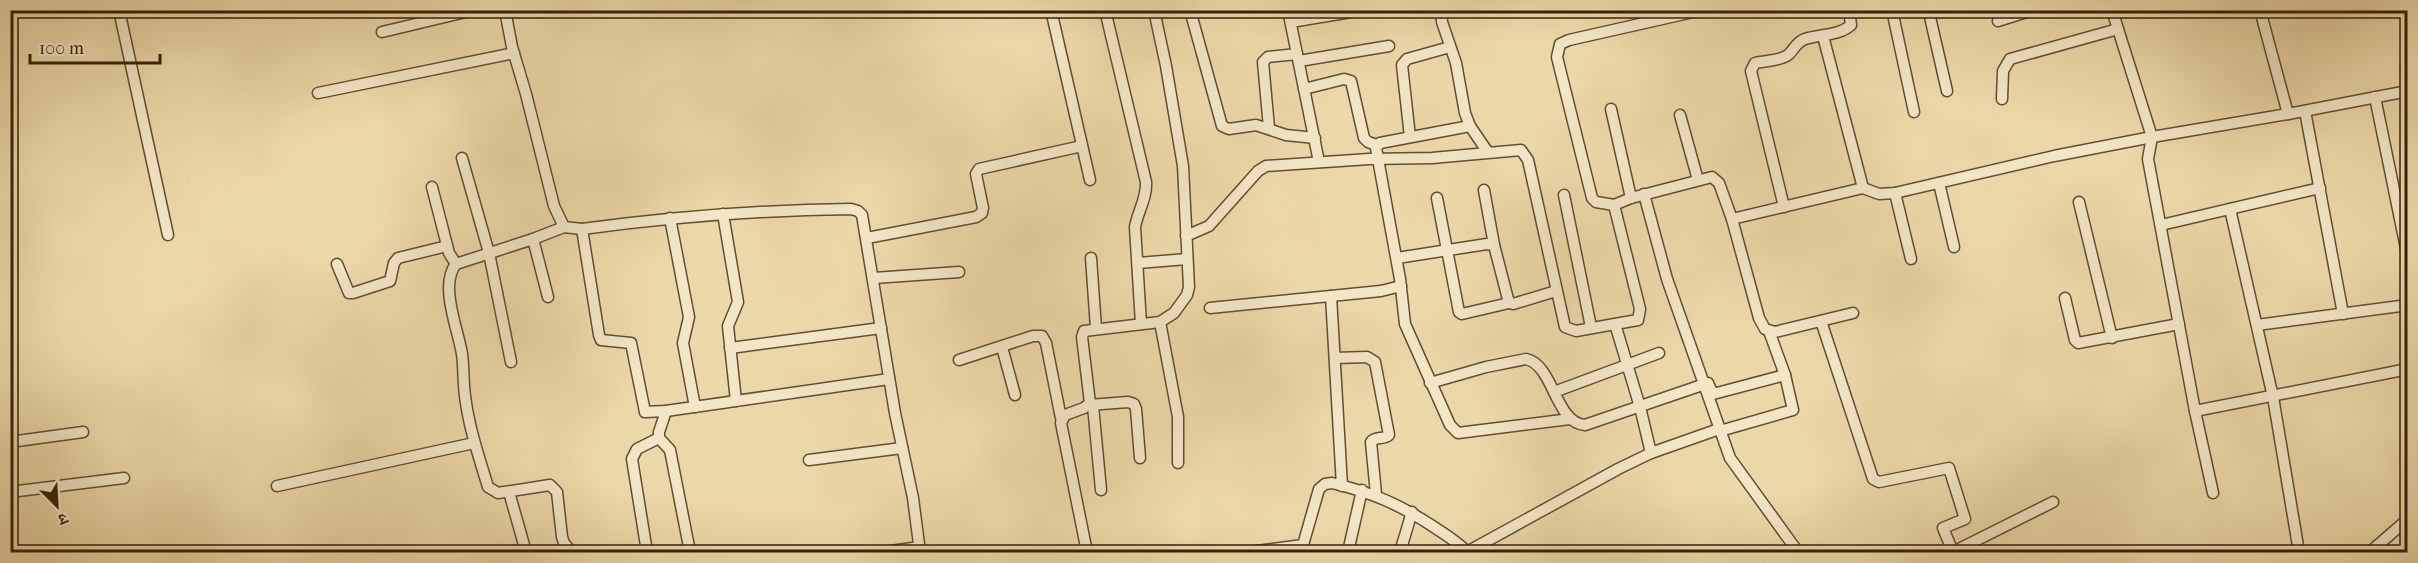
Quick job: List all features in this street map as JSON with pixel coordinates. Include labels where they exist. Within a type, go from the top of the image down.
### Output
[{"type":"street","points":[[119,10],[168,235]]},
{"type":"street","points":[[382,32],[474,10]]},
{"type":"street","points":[[505,10],[554,206],[564,227]]},
{"type":"street","points":[[1051,10],[1090,180]]},
{"type":"street","points":[[1105,10],[1146,182],[1146,197],[1135,227],[1141,324]]},
{"type":"street","points":[[1101,490],[1082,337],[1084,331],[1160,322],[1171,316],[1188,292],[1183,166],[1154,10]]},
{"type":"street","points":[[1190,10],[1220,124],[1229,129],[1257,125],[1286,135],[1315,138]]},
{"type":"street","points":[[1288,10],[1320,162]]},
{"type":"street","points":[[1291,22],[1363,10]]},
{"type":"street","points":[[1441,10],[1442,22],[1458,74],[1462,101],[1470,126],[1487,151]]},
{"type":"street","points":[[1248,552],[1302,548],[1319,489],[1326,484],[1376,494],[1412,512],[1453,539],[1467,552],[1651,453],[1720,430],[1793,410],[1785,375],[1769,331],[1759,318],[1732,219],[1716,180],[1712,177],[1698,180],[1614,204],[1596,202],[1592,198],[1557,57],[1560,44],[1569,40],[1702,10]]},
{"type":"street","points":[[1784,207],[1751,71],[1752,66],[1755,63],[1783,58],[1798,42],[1844,30],[1851,25],[1849,10]]},
{"type":"street","points":[[1892,10],[1914,112]]},
{"type":"street","points":[[1931,10],[1930,17],[1947,91]]},
{"type":"street","points":[[1998,21],[2033,10]]},
{"type":"street","points":[[2112,10],[2152,137],[2148,159],[2195,411],[2214,493]]},
{"type":"street","points":[[2260,10],[2288,114]]},
{"type":"street","points":[[2405,10],[2408,16]]},
{"type":"street","points":[[2002,99],[2003,71],[2010,59],[2118,29]]},
{"type":"street","points":[[1823,36],[1863,188]]},
{"type":"street","points":[[1269,128],[1263,62],[1268,57],[1298,58],[1389,46]]},
{"type":"street","points":[[1410,137],[1402,65],[1407,59],[1450,47]]},
{"type":"street","points":[[318,93],[514,53]]},
{"type":"street","points":[[1304,89],[1344,80],[1352,81],[1364,138],[1377,145],[1470,126]]},
{"type":"street","points":[[1732,219],[1863,188],[1879,194],[1895,193],[2054,156],[2408,91]]},
{"type":"street","points":[[2374,97],[2405,231],[2408,258]]},
{"type":"street","points":[[1611,109],[1631,198]]},
{"type":"street","points":[[2305,111],[2343,314]]},
{"type":"street","points":[[1680,115],[1698,180]]},
{"type":"street","points":[[1377,145],[1408,334],[1450,425],[1458,433],[1570,419],[1585,425],[1708,383],[1713,394],[1785,375]]},
{"type":"street","points":[[867,238],[976,217],[982,213],[983,208],[976,174],[980,169],[1082,146]]},
{"type":"street","points":[[1186,236],[1209,226],[1262,168],[1272,165],[1432,158],[1487,151],[1521,150],[1526,156],[1565,327],[1576,331],[1638,320],[1640,309],[1614,204]]},
{"type":"street","points":[[462,158],[489,253],[512,362]]},
{"type":"street","points":[[1939,183],[1954,247]]},
{"type":"street","points":[[432,188],[447,246],[456,264]]},
{"type":"street","points":[[2160,225],[2320,188]]},
{"type":"street","points":[[1484,190],[1494,245],[1509,303]]},
{"type":"street","points":[[1895,193],[1911,259]]},
{"type":"street","points":[[1644,194],[1667,279],[1730,458],[1798,552]]},
{"type":"street","points":[[1564,195],[1591,327]]},
{"type":"street","points":[[1437,198],[1460,314],[1512,304],[1556,291]]},
{"type":"street","points":[[2079,202],[2112,338]]},
{"type":"street","points":[[572,552],[564,543],[557,492],[553,487],[550,485],[509,492],[494,492],[488,487],[474,443],[465,396],[462,355],[448,286],[452,269],[456,264],[533,240],[564,227],[582,229],[723,214],[851,209],[862,215],[867,238],[889,379],[914,498],[920,550],[883,552]]},
{"type":"street","points":[[2230,209],[2273,397],[2299,552]]},
{"type":"street","points":[[723,214],[738,302],[728,323],[736,401]]},
{"type":"street","points":[[670,218],[688,317],[683,343],[695,407]]},
{"type":"street","points":[[582,229],[600,338],[606,341],[631,342],[643,410],[647,413],[889,379]]},
{"type":"street","points":[[533,240],[548,297]]},
{"type":"street","points":[[1396,258],[1487,244],[1494,245]]},
{"type":"street","points":[[337,264],[345,289],[353,293],[390,281],[394,263],[402,256],[447,246]]},
{"type":"street","points":[[1091,258],[1096,328]]},
{"type":"street","points":[[1138,263],[1187,259]]},
{"type":"street","points":[[874,278],[958,272]]},
{"type":"street","points":[[1210,308],[1381,291],[1401,286]]},
{"type":"street","points":[[1331,296],[1342,486]]},
{"type":"street","points":[[2065,298],[2075,340],[2078,343],[2179,324]]},
{"type":"street","points":[[2257,325],[2408,305]]},
{"type":"street","points":[[1769,331],[1775,332],[1853,313]]},
{"type":"street","points":[[1821,321],[1875,480],[1879,482],[1949,468],[1965,519],[1943,528],[1953,552],[2053,502]]},
{"type":"street","points":[[1160,322],[1178,417],[1178,463]]},
{"type":"street","points":[[1615,324],[1641,407],[1651,453]]},
{"type":"street","points":[[730,348],[881,328]]},
{"type":"street","points":[[959,360],[1033,336],[1042,336],[1046,343],[1088,552]]},
{"type":"street","points":[[1002,347],[1015,395]]},
{"type":"street","points":[[1554,392],[1659,353]]},
{"type":"street","points":[[1335,358],[1366,357],[1375,362],[1389,435],[1371,442],[1376,494]]},
{"type":"street","points":[[1430,383],[1486,367],[1526,359],[1532,360],[1540,368],[1570,419]]},
{"type":"street","points":[[2195,411],[2408,369]]},
{"type":"street","points":[[1061,418],[1091,406],[1128,402],[1134,404],[1137,409],[1140,458]]},
{"type":"street","points":[[666,411],[659,438],[670,450],[690,552]]},
{"type":"street","points":[[10,442],[83,432]]},
{"type":"street","points":[[647,552],[632,459],[637,449],[659,438]]},
{"type":"street","points":[[277,486],[474,443]]},
{"type":"street","points":[[809,460],[902,448]]},
{"type":"street","points":[[10,492],[124,478]]},
{"type":"street","points":[[1348,552],[1362,490]]},
{"type":"street","points":[[509,492],[526,552]]},
{"type":"street","points":[[1400,552],[1412,512]]},
{"type":"street","points":[[2370,552],[2408,519]]}]
